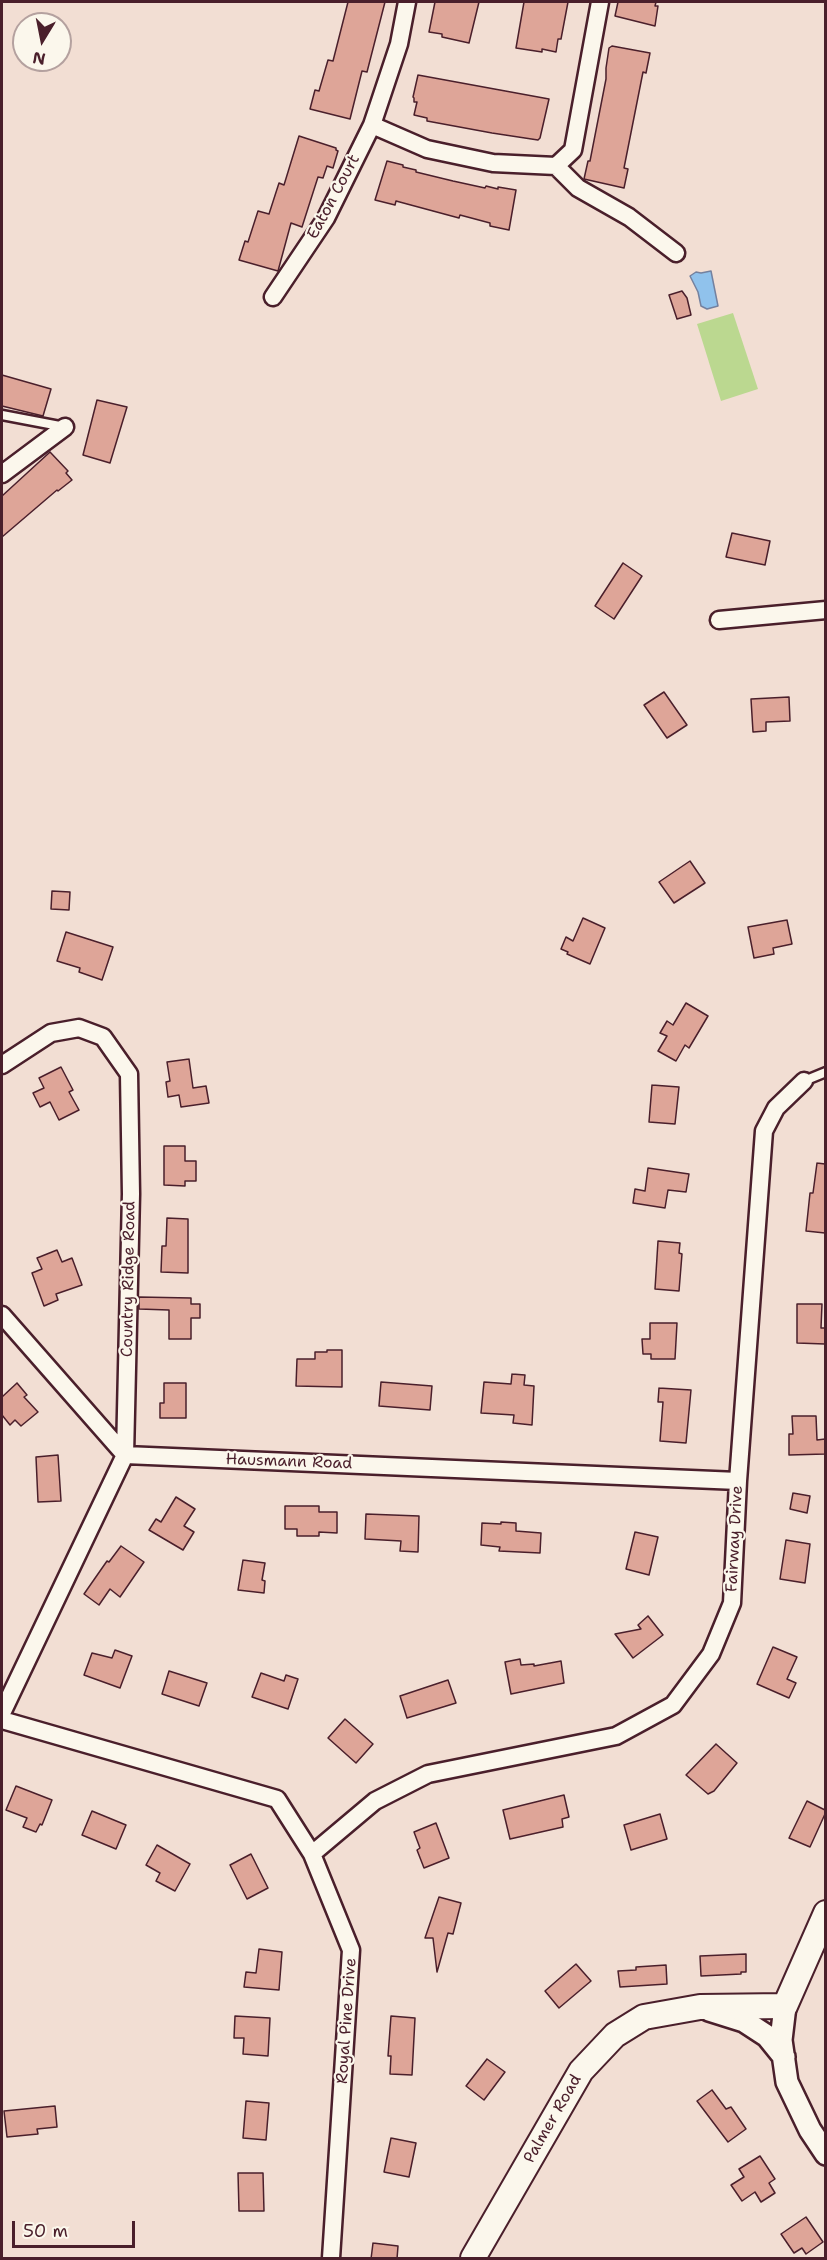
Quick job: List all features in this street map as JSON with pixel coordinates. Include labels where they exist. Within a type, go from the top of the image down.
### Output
[{"type":"main road","points":[[785,2006],[825,1913]]},
{"type":"main road","name":"Palmer Road","points":[[472,2259],[581,2071],[615,2035],[644,2017],[700,2007],[785,2006]]},
{"type":"street","name":"Eaton Court","points":[[273,297],[326,218],[372,125],[399,44],[407,2]]},
{"type":"street","points":[[556,166],[573,150],[600,2]]},
{"type":"street","points":[[372,125],[427,149],[493,163],[556,166],[578,188],[629,217],[676,253]]},
{"type":"street","points":[[2,474],[65,427]]},
{"type":"street","points":[[719,620],[825,610]]},
{"type":"street","name":"Country Ridge Road","points":[[2,1065],[51,1034],[79,1028],[103,1037],[129,1074],[131,1194],[125,1455]]},
{"type":"street","name":"Fairway Drive","points":[[312,1854],[375,1801],[428,1774],[616,1736],[673,1704],[711,1654],[732,1603],[738,1481],[764,1131],[776,1108],[804,1082]]},
{"type":"street","points":[[2,1315],[125,1455],[2,1713]]},
{"type":"street","name":"Hausmann Road","points":[[125,1455],[738,1481]]},
{"type":"street","name":"Royal Pine Drive","points":[[2,1720],[278,1799],[312,1854],[351,1950],[331,2259]]},
{"type":"street","points":[[785,2006],[781,2040],[787,2082],[810,2130],[825,2154]]},
{"type":"street","name":"Palmer Road","points":[[700,2007],[744,2021],[767,2036],[784,2057]]},
{"type":"lane","points":[[2,415],[65,427]]},
{"type":"lane","points":[[804,1082],[825,1071]]},
{"type":"green space","points":[[733,313],[758,389],[721,401],[697,324]]},
{"type":"water","points":[[711,271],[718,306],[707,309],[701,306],[698,292],[690,276],[696,272]]},
{"type":"building","points":[[348,2],[385,2],[367,72],[362,71],[350,119],[310,109],[315,90],[319,91],[328,60],[333,61]]},
{"type":"building","points":[[435,2],[479,2],[469,43],[429,32]]},
{"type":"building","points":[[524,2],[568,2],[561,39],[558,39],[556,52],[516,48]]},
{"type":"building","points":[[618,2],[656,2],[655,6],[658,6],[655,26],[615,16]]},
{"type":"building","points":[[612,46],[650,53],[646,73],[643,72],[624,168],[628,169],[624,188],[584,179],[588,161],[590,161],[606,79],[609,48]]},
{"type":"building","points":[[418,75],[549,99],[540,138],[538,140],[492,133],[427,121],[427,118],[414,115],[417,102],[414,102],[413,97]]},
{"type":"building","points":[[299,136],[336,148],[338,151],[333,168],[327,166],[323,178],[318,177],[302,227],[291,223],[278,271],[239,260],[245,241],[248,242],[258,211],[269,214],[279,183],[284,185]]},
{"type":"building","points":[[387,161],[403,165],[416,172],[453,181],[485,188],[486,186],[516,190],[509,230],[460,215],[459,218],[396,201],[395,205],[375,200]]},
{"type":"building","points":[[682,291],[687,298],[691,315],[677,319],[669,295]]},
{"type":"building","points":[[2,375],[51,389],[43,416],[2,406]]},
{"type":"building","points":[[97,400],[127,407],[110,463],[83,455]]},
{"type":"building","points":[[50,452],[68,471],[66,473],[72,480],[2,537],[2,496]]},
{"type":"building","points":[[732,533],[770,541],[765,565],[726,557]]},
{"type":"building","points":[[623,563],[642,576],[614,619],[595,606]]},
{"type":"building","points":[[664,692],[687,725],[667,738],[644,705]]},
{"type":"building","points":[[789,697],[790,721],[766,722],[766,731],[753,732],[751,699]]},
{"type":"building","points":[[690,861],[705,883],[674,903],[659,882]]},
{"type":"building","points":[[52,891],[70,892],[69,910],[51,909]]},
{"type":"building","points":[[583,918],[605,928],[590,964],[561,949],[566,937],[573,941]]},
{"type":"building","points":[[787,920],[792,944],[773,948],[774,954],[754,958],[748,927]]},
{"type":"building","points":[[66,932],[113,947],[102,980],[79,972],[80,968],[57,961]]},
{"type":"building","points":[[686,1003],[708,1016],[689,1048],[685,1045],[676,1061],[658,1051],[667,1036],[660,1033],[667,1021],[673,1025]]},
{"type":"building","points":[[189,1059],[193,1088],[206,1086],[209,1103],[181,1107],[179,1095],[168,1097],[166,1082],[170,1081],[167,1062]]},
{"type":"building","points":[[61,1067],[73,1090],[69,1092],[79,1110],[59,1120],[50,1102],[40,1107],[33,1093],[44,1088],[39,1078]]},
{"type":"building","points":[[652,1085],[679,1087],[675,1124],[649,1122]]},
{"type":"building","points":[[164,1146],[185,1146],[185,1161],[196,1161],[196,1181],[185,1181],[185,1186],[164,1185]]},
{"type":"building","points":[[817,1163],[825,1164],[825,1233],[806,1231],[810,1193],[813,1193]]},
{"type":"building","points":[[648,1168],[689,1174],[686,1192],[668,1190],[665,1208],[633,1203],[635,1189],[645,1191]]},
{"type":"building","points":[[167,1218],[188,1219],[188,1273],[161,1272],[162,1246],[166,1246]]},
{"type":"building","points":[[658,1241],[680,1243],[679,1253],[682,1254],[679,1291],[655,1289]]},
{"type":"building","points":[[57,1250],[62,1262],[72,1258],[82,1285],[56,1294],[58,1300],[44,1306],[32,1273],[42,1269],[37,1258]]},
{"type":"building","points":[[139,1297],[191,1298],[191,1304],[200,1304],[200,1318],[191,1318],[191,1339],[169,1339],[169,1310],[139,1309]]},
{"type":"building","points":[[797,1304],[822,1304],[821,1328],[825,1328],[825,1344],[797,1343]]},
{"type":"building","points":[[650,1323],[677,1323],[675,1359],[651,1359],[651,1354],[643,1354],[642,1339],[650,1339]]},
{"type":"building","points":[[327,1350],[342,1350],[342,1387],[296,1386],[297,1359],[315,1359],[315,1352],[327,1352]]},
{"type":"building","points":[[512,1374],[525,1375],[524,1385],[534,1386],[532,1425],[513,1423],[514,1415],[481,1413],[484,1382],[511,1384]]},
{"type":"building","points":[[381,1382],[432,1386],[430,1410],[379,1406]]},
{"type":"building","points":[[17,1383],[27,1395],[24,1397],[38,1412],[21,1426],[15,1420],[10,1425],[2,1415],[2,1397]]},
{"type":"building","points":[[164,1383],[186,1383],[186,1418],[160,1418],[160,1403],[164,1403]]},
{"type":"building","points":[[659,1388],[691,1390],[686,1443],[660,1441],[663,1402],[658,1402]]},
{"type":"building","points":[[792,1416],[816,1416],[817,1440],[825,1439],[825,1454],[789,1455],[789,1434],[793,1434]]},
{"type":"building","points":[[58,1455],[61,1501],[38,1502],[36,1457]]},
{"type":"building","points":[[793,1493],[810,1496],[807,1513],[790,1509]]},
{"type":"building","points":[[176,1497],[195,1509],[184,1526],[194,1532],[183,1550],[149,1530],[156,1519],[161,1522]]},
{"type":"building","points":[[285,1506],[319,1506],[319,1512],[337,1512],[337,1533],[319,1532],[319,1536],[297,1536],[297,1529],[285,1529]]},
{"type":"building","points":[[366,1514],[419,1516],[418,1552],[400,1551],[401,1541],[365,1539]]},
{"type":"building","points":[[501,1522],[516,1523],[516,1531],[541,1533],[540,1553],[499,1551],[500,1547],[481,1545],[482,1523],[501,1524]]},
{"type":"building","points":[[635,1532],[658,1537],[649,1575],[626,1569]]},
{"type":"building","points":[[786,1540],[810,1544],[805,1583],[780,1579]]},
{"type":"building","points":[[121,1546],[144,1562],[120,1597],[110,1589],[99,1605],[84,1594],[107,1561],[109,1562]]},
{"type":"building","points":[[243,1560],[265,1563],[262,1580],[265,1581],[264,1593],[238,1590]]},
{"type":"building","points":[[648,1616],[663,1635],[633,1658],[615,1634],[641,1629],[638,1625]]},
{"type":"building","points":[[773,1647],[797,1657],[787,1679],[796,1683],[789,1698],[757,1684]]},
{"type":"building","points":[[115,1650],[132,1656],[120,1688],[84,1675],[92,1653],[112,1658]]},
{"type":"building","points":[[520,1659],[521,1665],[534,1664],[534,1666],[561,1661],[564,1683],[511,1694],[505,1662]]},
{"type":"building","points":[[169,1671],[207,1683],[199,1706],[162,1694]]},
{"type":"building","points":[[261,1673],[284,1681],[286,1675],[298,1679],[288,1709],[252,1697]]},
{"type":"building","points":[[448,1680],[456,1703],[407,1718],[400,1696]]},
{"type":"building","points":[[345,1719],[373,1744],[356,1763],[328,1738]]},
{"type":"building","points":[[716,1744],[737,1763],[714,1791],[708,1794],[686,1775]]},
{"type":"building","points":[[16,1786],[52,1800],[42,1825],[40,1824],[36,1832],[23,1827],[27,1818],[6,1810]]},
{"type":"building","points":[[564,1795],[569,1817],[562,1819],[563,1827],[510,1839],[503,1810]]},
{"type":"building","points":[[807,1801],[825,1810],[810,1847],[789,1838]]},
{"type":"building","points":[[92,1811],[126,1825],[116,1849],[82,1835]]},
{"type":"building","points":[[660,1814],[667,1839],[631,1850],[624,1825]]},
{"type":"building","points":[[436,1823],[449,1858],[424,1868],[417,1850],[420,1848],[414,1832]]},
{"type":"building","points":[[157,1845],[190,1864],[175,1891],[156,1881],[160,1873],[146,1865]]},
{"type":"building","points":[[251,1854],[268,1888],[247,1899],[230,1865]]},
{"type":"building","points":[[439,1897],[461,1903],[453,1934],[448,1933],[437,1972],[433,1938],[425,1938]]},
{"type":"building","points":[[259,1949],[282,1952],[279,1990],[244,1987],[246,1972],[256,1973]]},
{"type":"building","points":[[746,1954],[746,1972],[701,1976],[700,1956]]},
{"type":"building","points":[[576,1964],[591,1981],[559,2008],[545,1991]]},
{"type":"building","points":[[666,1965],[667,1984],[620,1987],[618,1971]]},
{"type":"building","points":[[235,2016],[270,2018],[268,2056],[243,2054],[244,2038],[234,2038]]},
{"type":"building","points":[[391,2016],[415,2018],[412,2075],[390,2074],[391,2056],[388,2056]]},
{"type":"building","points":[[487,2059],[505,2072],[484,2100],[466,2086]]},
{"type":"building","points":[[712,2090],[726,2109],[731,2107],[746,2129],[728,2142],[697,2101]]},
{"type":"building","points":[[246,2101],[269,2103],[266,2140],[243,2138]]},
{"type":"building","points":[[55,2106],[57,2127],[37,2129],[38,2134],[7,2137],[4,2111]]},
{"type":"building","points":[[391,2138],[416,2143],[409,2177],[384,2172]]},
{"type":"building","points":[[760,2156],[775,2179],[769,2183],[775,2193],[761,2202],[755,2192],[742,2201],[731,2185],[744,2177],[739,2169]]},
{"type":"building","points":[[238,2173],[263,2173],[264,2211],[239,2211]]},
{"type":"building","points":[[806,2217],[823,2242],[806,2254],[802,2248],[794,2253],[781,2234]]},
{"type":"building","points":[[373,2243],[398,2246],[397,2259],[371,2259]]}]
